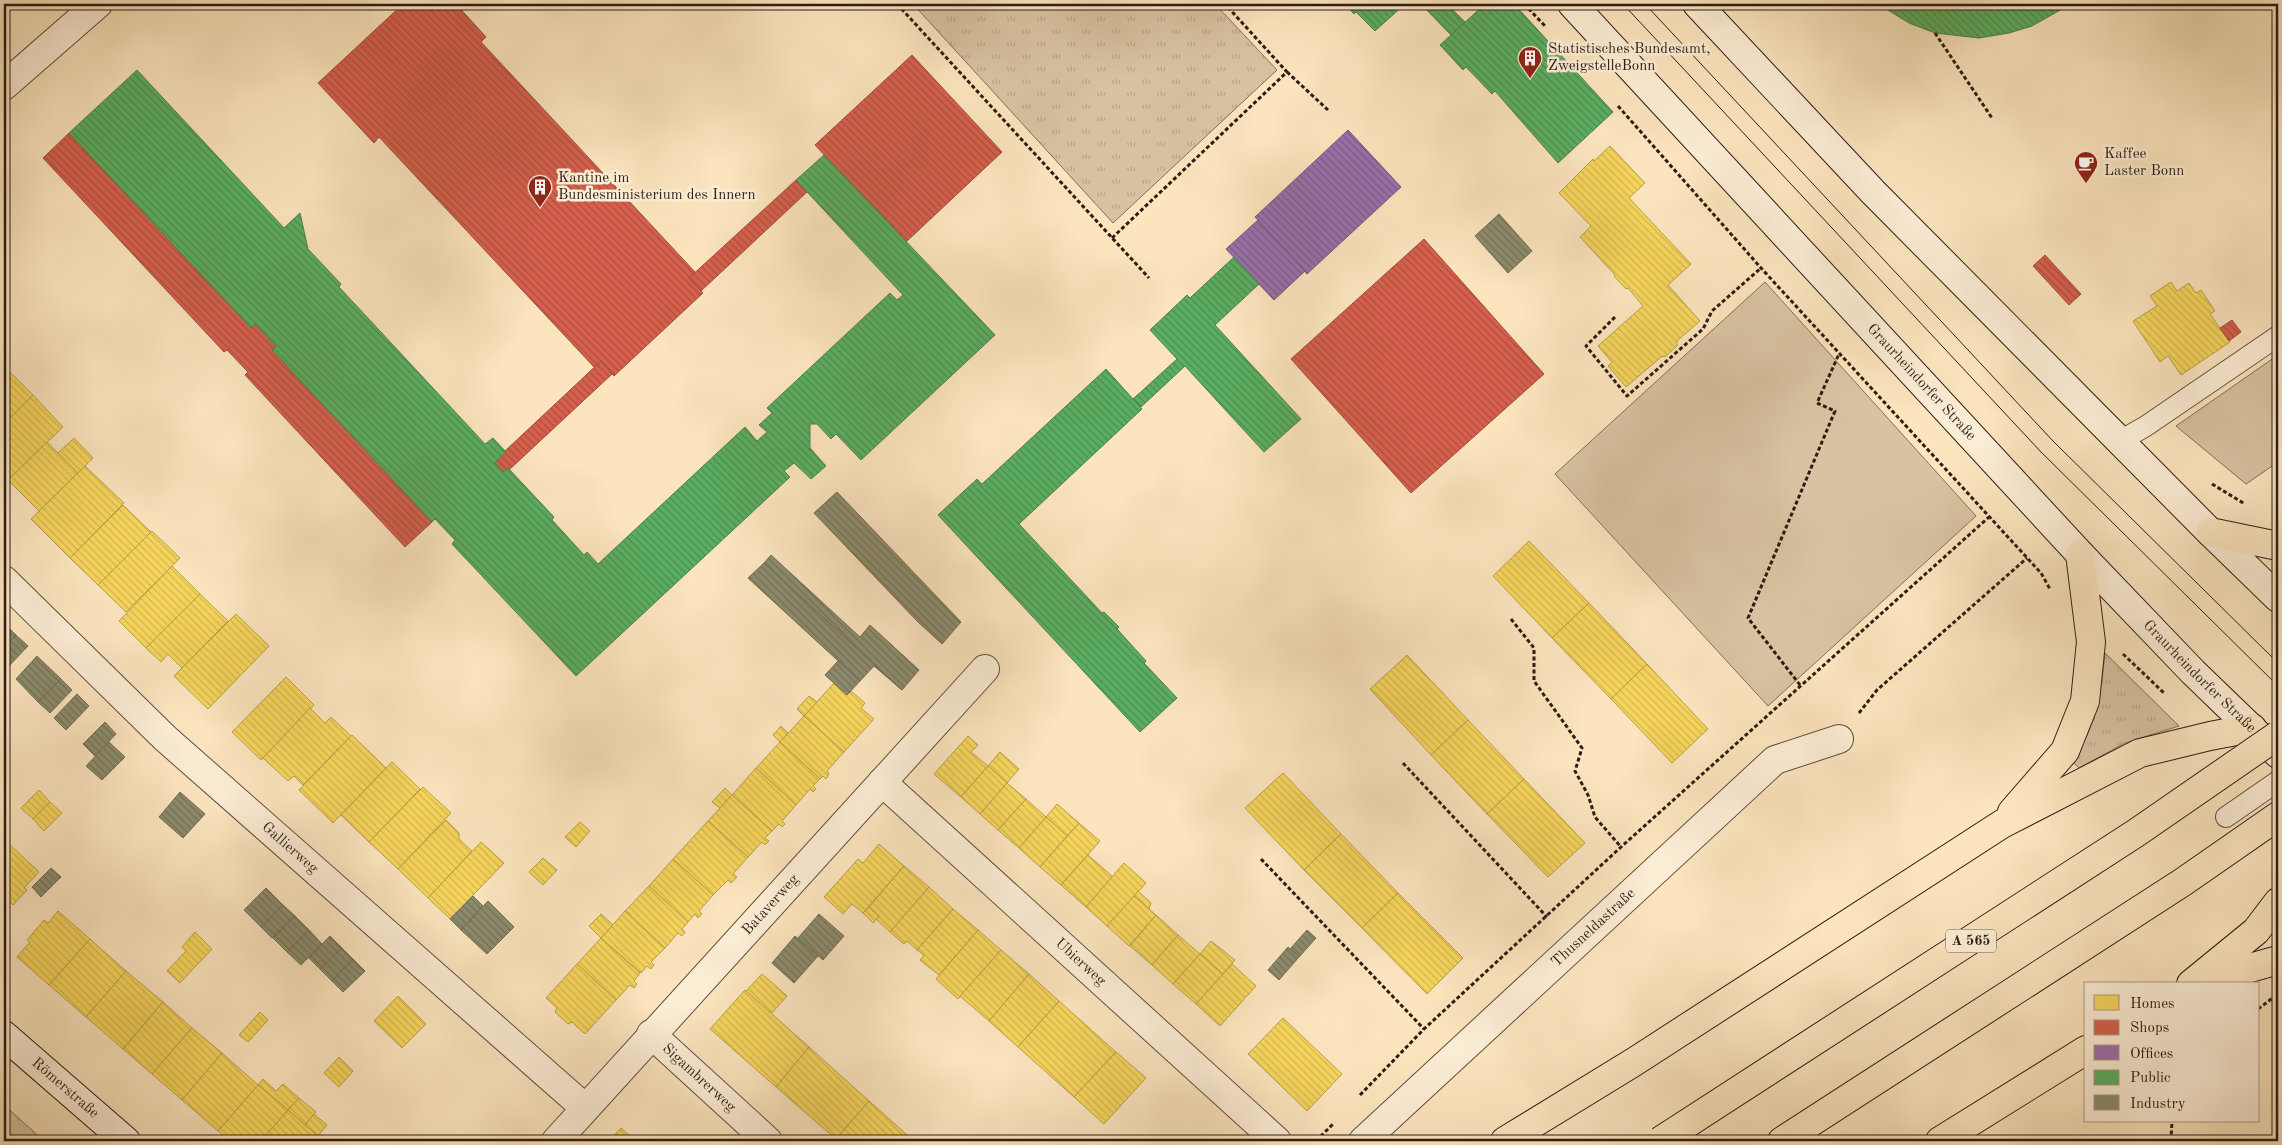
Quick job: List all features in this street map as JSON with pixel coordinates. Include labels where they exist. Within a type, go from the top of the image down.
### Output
[{"type":"highway","points":[[2210,532],[2278,546]]},
{"type":"highway","points":[[2002,824],[2065,751],[2085,701],[2091,642],[2080,554]]},
{"type":"highway","points":[[1505,1141],[1634,1062],[2002,824],[2140,753],[2252,728]]},
{"type":"highway","name":"A 565","points":[[1660,1141],[2136,833],[2278,735]]},
{"type":"highway","points":[[1782,1141],[2175,887],[2278,816]]},
{"type":"highway","points":[[2194,982],[2256,931],[2278,902]]},
{"type":"highway","points":[[2199,982],[2278,960]]},
{"type":"highway","points":[[1940,1141],[2084,1051]]},
{"type":"street","points":[[4,86],[98,4]]},
{"type":"street","name":"Graurheindorfer Straße","points":[[1572,4],[2080,554],[2193,672],[2278,754]]},
{"type":"street","points":[[1697,4],[1873,192],[2210,532],[2278,598]]},
{"type":"street","name":"Gallierweg","points":[[4,580],[165,738],[585,1108]]},
{"type":"street","name":"Bataverweg","points":[[556,1141],[651,1034],[985,669]]},
{"type":"street","points":[[2252,728],[2278,730]]},
{"type":"street","name":"Thusneldastraße","points":[[1363,1141],[1775,760],[1839,739]]},
{"type":"street","name":"Ubierweg","points":[[882,782],[1277,1141]]},
{"type":"street","name":"Sigambrerweg","points":[[651,1034],[768,1141]]},
{"type":"street","name":"Römerstraße","points":[[7,1043],[126,1141]]},
{"type":"lane","points":[[2120,441],[2146,426],[2278,336]]},
{"type":"lane","points":[[2226,816],[2278,781]]},
{"type":"path","points":[[898,4],[1149,278]]},
{"type":"path","points":[[1225,4],[1287,72],[1328,110]]},
{"type":"path","points":[[1524,4],[1550,32]]},
{"type":"path","points":[[1935,32],[1992,118]]},
{"type":"path","points":[[1112,238],[1287,72]]},
{"type":"path","points":[[1614,102],[1761,268],[2041,573],[2051,590]]},
{"type":"path","points":[[1615,317],[1586,346],[1627,396],[1703,329],[1712,312],[1761,268]]},
{"type":"path","points":[[1800,685],[1748,618],[1835,411],[1817,403],[1839,354]]},
{"type":"path","points":[[1357,1099],[1424,1029],[1548,917],[1621,847],[1989,517]]},
{"type":"path","points":[[1839,739],[1877,690],[2027,558]]},
{"type":"path","points":[[1511,618],[1534,648],[1534,681],[1582,748],[1575,771],[1588,795],[1595,817],[1621,847]]},
{"type":"path","points":[[2091,642],[2111,643],[2166,694]]},
{"type":"path","points":[[1403,763],[1548,917]]},
{"type":"path","points":[[1261,859],[1424,1029]]},
{"type":"path","points":[[2260,1007],[2278,993]]},
{"type":"path","points":[[1316,1141],[1336,1120]]},
{"type":"path","points":[[2172,1122],[2172,1141]]},
{"type":"green space","points":[[913,4],[1215,4],[1277,70],[1113,223]]},
{"type":"green space","points":[[1765,282],[1976,516],[1768,706],[1555,474]]},
{"type":"green space","points":[[2278,355],[2278,462],[2246,484],[2176,426]]},
{"type":"green space","points":[[2105,653],[2179,726],[2125,743],[2079,768],[2072,761],[2087,736],[2092,723],[2102,682]]},
{"type":"green space","points":[[4,1105],[44,1141],[18,1141],[4,1128]]},
{"type":"building: Homes","points":[[1610,146],[1645,183],[1629,198],[1691,264],[1668,285],[1700,321],[1677,341],[1677,346],[1666,356],[1661,357],[1626,387],[1608,366],[1612,362],[1598,346],[1643,306],[1580,237],[1591,226],[1559,193],[1593,159],[1594,161]]},
{"type":"building: Homes","points":[[2171,282],[2177,291],[2189,283],[2196,293],[2201,290],[2215,311],[2210,314],[2230,342],[2181,375],[2168,356],[2160,362],[2133,321],[2157,306],[2150,296]]},
{"type":"building: Homes","points":[[4,366],[33,395],[4,424]]},
{"type":"building: Homes","points":[[33,395],[63,427],[8,480],[4,475],[4,424]]},
{"type":"building: Homes","points":[[74,438],[93,458],[78,473],[58,453]]},
{"type":"building: Homes","points":[[47,442],[78,473],[39,511],[8,480]]},
{"type":"building: Homes","points":[[85,466],[124,503],[70,558],[31,519]]},
{"type":"building: Homes","points":[[123,505],[151,532],[98,585],[70,558]]},
{"type":"building: Homes","points":[[152,531],[180,558],[126,612],[98,585]]},
{"type":"building: Homes","points":[[1529,541],[1589,603],[1552,638],[1493,576]]},
{"type":"building: Homes","points":[[172,566],[200,594],[146,648],[119,621]]},
{"type":"building: Homes","points":[[200,594],[228,621],[182,668],[168,654],[161,662],[146,648]]},
{"type":"building: Homes","points":[[1589,603],[1647,664],[1611,699],[1552,638]]},
{"type":"building: Homes","points":[[236,614],[269,646],[208,709],[174,676]]},
{"type":"building: Homes","points":[[1407,655],[1468,720],[1431,755],[1370,689]]},
{"type":"building: Homes","points":[[1647,664],[1708,729],[1672,763],[1611,699]]},
{"type":"building: Homes","points":[[286,677],[314,705],[261,760],[232,732]]},
{"type":"building: Homes","points":[[834,683],[847,695],[851,691],[865,703],[861,708],[874,719],[844,752],[804,716]]},
{"type":"building: Homes","points":[[809,696],[817,702],[804,716],[797,709]]},
{"type":"building: Homes","points":[[310,708],[325,723],[331,717],[351,736],[303,785],[294,776],[288,781],[263,758]]},
{"type":"building: Homes","points":[[804,716],[844,752],[827,771],[829,774],[826,779],[823,776],[820,779],[780,742]]},
{"type":"building: Homes","points":[[1468,720],[1524,779],[1487,814],[1431,755]]},
{"type":"building: Homes","points":[[781,726],[788,733],[780,742],[773,735]]},
{"type":"building: Homes","points":[[352,735],[386,768],[333,823],[299,790]]},
{"type":"building: Homes","points":[[968,736],[978,745],[971,752],[988,766],[961,797],[934,774]]},
{"type":"building: Homes","points":[[780,742],[820,779],[813,786],[816,789],[813,792],[810,789],[796,805],[756,768]]},
{"type":"building: Homes","points":[[1000,752],[1019,769],[1007,783],[988,766]]},
{"type":"building: Homes","points":[[392,762],[420,789],[369,842],[341,815]]},
{"type":"building: Homes","points":[[988,766],[1007,783],[980,814],[961,797]]},
{"type":"building: Homes","points":[[756,768],[796,805],[782,821],[785,824],[782,827],[779,824],[772,831],[732,795]]},
{"type":"building: Homes","points":[[1283,773],[1341,834],[1304,870],[1245,808]]},
{"type":"building: Homes","points":[[1524,779],[1585,843],[1548,877],[1487,814]]},
{"type":"building: Homes","points":[[1007,783],[1026,799],[998,830],[980,814]]},
{"type":"building: Homes","points":[[423,787],[451,813],[398,869],[369,842]]},
{"type":"building: Homes","points":[[725,788],[732,795],[720,808],[712,802]]},
{"type":"building: Homes","points":[[39,790],[50,802],[33,819],[21,808]]},
{"type":"building: Homes","points":[[732,795],[772,831],[765,838],[769,841],[765,845],[762,842],[748,857],[708,821]]},
{"type":"building: Homes","points":[[1026,799],[1046,817],[1019,848],[998,830]]},
{"type":"building: Homes","points":[[50,802],[62,813],[44,831],[33,819]]},
{"type":"building: Homes","points":[[1057,804],[1079,823],[1067,836],[1046,817]]},
{"type":"building: Homes","points":[[1046,817],[1067,836],[1040,867],[1019,848]]},
{"type":"building: Homes","points":[[446,820],[459,833],[459,839],[472,851],[428,898],[398,869]]},
{"type":"building: Homes","points":[[708,821],[748,857],[733,874],[737,877],[731,883],[728,880],[713,895],[673,859]]},
{"type":"building: Homes","points":[[580,822],[590,831],[576,847],[565,837]]},
{"type":"building: Homes","points":[[1079,823],[1100,841],[1061,885],[1040,867]]},
{"type":"building: Homes","points":[[1341,834],[1398,893],[1362,928],[1304,870]]},
{"type":"building: Homes","points":[[481,842],[504,863],[450,919],[428,898]]},
{"type":"building: Homes","points":[[9,844],[39,872],[24,888],[27,890],[13,905],[10,902],[4,908],[4,849]]},
{"type":"building: Homes","points":[[879,844],[904,866],[863,913],[852,904],[843,914],[824,897],[858,859],[863,863]]},
{"type":"building: Homes","points":[[1088,855],[1113,877],[1086,907],[1061,885]]},
{"type":"building: Homes","points":[[543,858],[557,870],[543,885],[529,872]]},
{"type":"building: Homes","points":[[673,859],[713,895],[699,911],[702,914],[698,918],[695,914],[688,922],[649,886]]},
{"type":"building: Homes","points":[[1124,863],[1146,883],[1107,926],[1086,907]]},
{"type":"building: Homes","points":[[904,866],[929,887],[890,932],[876,919],[879,916],[869,907]]},
{"type":"building: Homes","points":[[649,886],[688,922],[682,929],[685,932],[682,936],[678,933],[665,948],[625,911]]},
{"type":"building: Homes","points":[[929,887],[953,909],[917,950],[907,941],[904,944],[890,932]]},
{"type":"building: Homes","points":[[1138,891],[1151,903],[1149,909],[1134,896]]},
{"type":"building: Homes","points":[[1398,893],[1463,958],[1427,994],[1362,928]]},
{"type":"building: Homes","points":[[1134,896],[1156,915],[1129,946],[1107,926]]},
{"type":"building: Homes","points":[[869,907],[879,916],[873,923],[863,913]]},
{"type":"building: Homes","points":[[953,909],[978,930],[939,975],[920,960],[924,955],[917,950]]},
{"type":"building: Homes","points":[[58,911],[90,939],[49,985],[17,957],[30,942],[27,940],[44,920],[48,923]]},
{"type":"building: Homes","points":[[625,911],[665,948],[651,962],[654,965],[651,969],[647,966],[641,973],[601,938]]},
{"type":"building: Homes","points":[[601,914],[613,925],[601,938],[589,926]]},
{"type":"building: Homes","points":[[1156,915],[1178,935],[1152,965],[1130,946]]},
{"type":"building: Homes","points":[[978,930],[1001,950],[958,999],[936,979]]},
{"type":"building: Homes","points":[[195,932],[212,949],[180,983],[167,971],[186,951],[182,947]]},
{"type":"building: Homes","points":[[1178,935],[1200,954],[1173,984],[1152,965]]},
{"type":"building: Homes","points":[[601,938],[640,973],[634,981],[637,984],[634,988],[630,985],[616,1000],[577,964]]},
{"type":"building: Homes","points":[[90,939],[126,971],[86,1017],[49,985]]},
{"type":"building: Homes","points":[[1211,941],[1235,960],[1223,974],[1200,954]]},
{"type":"building: Homes","points":[[1001,950],[1029,974],[989,1021],[960,996]]},
{"type":"building: Homes","points":[[1200,954],[1223,974],[1196,1004],[1173,984]]},
{"type":"building: Homes","points":[[577,964],[616,1000],[585,1034],[572,1022],[568,1024],[555,1012],[557,1008],[546,998]]},
{"type":"building: Homes","points":[[1232,964],[1256,986],[1220,1026],[1196,1004]]},
{"type":"building: Homes","points":[[126,971],[163,1002],[123,1049],[86,1017]]},
{"type":"building: Homes","points":[[762,974],[787,996],[771,1014],[746,991]]},
{"type":"building: Homes","points":[[1029,974],[1059,1001],[1018,1047],[989,1021]]},
{"type":"building: Homes","points":[[745,990],[809,1047],[776,1087],[710,1029]]},
{"type":"building: Homes","points":[[398,996],[426,1024],[402,1048],[374,1021]]},
{"type":"building: Homes","points":[[1059,1001],[1116,1052],[1074,1097],[1018,1047]]},
{"type":"building: Homes","points":[[163,1002],[192,1028],[152,1074],[123,1049]]},
{"type":"building: Homes","points":[[260,1012],[268,1020],[248,1042],[239,1035]]},
{"type":"building: Homes","points":[[1283,1018],[1342,1074],[1307,1111],[1248,1054]]},
{"type":"building: Homes","points":[[192,1028],[222,1053],[182,1100],[152,1074]]},
{"type":"building: Homes","points":[[809,1047],[869,1101],[836,1139],[776,1087]]},
{"type":"building: Homes","points":[[1116,1052],[1146,1078],[1104,1124],[1074,1097]]},
{"type":"building: Homes","points":[[222,1053],[258,1085],[218,1131],[182,1100]]},
{"type":"building: Homes","points":[[339,1057],[353,1071],[339,1087],[324,1073]]},
{"type":"building: Homes","points":[[263,1079],[276,1091],[283,1084],[299,1098],[288,1110],[258,1085]]},
{"type":"building: Homes","points":[[258,1085],[288,1110],[261,1141],[230,1141],[218,1131]]},
{"type":"building: Homes","points":[[299,1098],[316,1112],[305,1125],[288,1110]]},
{"type":"building: Homes","points":[[869,1101],[914,1141],[839,1141],[836,1139]]},
{"type":"building: Homes","points":[[288,1110],[318,1136],[313,1141],[261,1141]]},
{"type":"building: Homes","points":[[314,1114],[327,1125],[318,1136],[305,1125]]},
{"type":"building: Homes","points":[[621,1128],[636,1141],[609,1141]]},
{"type":"building: Shops","name":"Kantine im Bundesministerium des Innern","points":[[403,4],[456,4],[486,37],[481,42],[695,272],[689,278],[703,293],[614,376],[601,361],[594,367],[379,137],[374,143],[318,83]]},
{"type":"building: Shops","points":[[912,55],[1002,152],[906,242],[815,145]]},
{"type":"building: Shops","points":[[69,133],[251,328],[255,324],[276,346],[272,350],[432,522],[405,547],[245,375],[248,372],[227,350],[224,352],[43,158]]},
{"type":"building: Shops","points":[[796,180],[807,192],[701,291],[689,278]]},
{"type":"building: Shops","points":[[1424,239],[1544,374],[1411,493],[1291,359]]},
{"type":"building: Shops","points":[[2045,255],[2081,294],[2069,305],[2033,266]]},
{"type":"building: Shops","points":[[2232,320],[2241,332],[2229,341],[2220,328]]},
{"type":"building: Shops","points":[[601,361],[612,374],[509,470],[508,468],[503,472],[495,463],[505,451]]},
{"type":"building: Offices","points":[[1348,130],[1401,187],[1307,274],[1255,217]]},
{"type":"building: Offices","points":[[1258,220],[1305,271],[1274,300],[1226,249]]},
{"type":"building: Public","points":[[1345,4],[1405,4],[1375,31]]},
{"type":"building: Public","points":[[1421,4],[1447,4],[1465,22],[1451,35]]},
{"type":"building: Public","name":"Statistisches Bundesamt, ZweigstelleBonn","points":[[1485,4],[1514,4],[1613,112],[1558,163],[1495,91],[1492,94],[1466,67],[1463,70],[1440,45]]},
{"type":"building: Public","points":[[1878,4],[2071,4],[2032,26],[2009,33],[1979,38],[1935,33],[1909,23]]},
{"type":"building: Public","points":[[137,70],[284,228],[300,213],[308,249],[341,284],[339,287],[485,444],[493,438],[506,452],[495,463],[503,472],[508,468],[554,517],[552,520],[584,555],[587,552],[598,564],[745,427],[757,441],[767,432],[759,425],[772,413],[767,408],[890,293],[897,300],[903,295],[796,180],[824,155],[995,335],[861,460],[836,434],[831,439],[817,424],[810,424],[810,448],[826,466],[811,479],[794,463],[784,471],[790,477],[576,676],[452,544],[455,540],[435,519],[432,522],[272,350],[276,346],[255,324],[251,328],[69,133]]},
{"type":"building: Public","points":[[1234,257],[1259,284],[1215,325],[1301,419],[1264,452],[1185,366],[1141,407],[1133,399],[1177,359],[1150,330],[1187,295],[1190,298]]},
{"type":"building: Public","points":[[1106,369],[1142,409],[1019,524],[1102,613],[1104,612],[1119,627],[1117,629],[1146,661],[1144,663],[1177,698],[1140,732],[938,515],[977,479],[982,484]]},
{"type":"building: Industry","points":[[1499,214],[1532,251],[1508,273],[1475,236]]},
{"type":"building: Industry","points":[[837,492],[961,622],[942,644],[918,622],[814,513]]},
{"type":"building: Industry","points":[[771,555],[860,637],[870,625],[919,670],[902,690],[764,563]]},
{"type":"building: Industry","points":[[764,563],[902,690],[874,666],[860,681],[748,578]]},
{"type":"building: Industry","points":[[4,625],[16,635],[4,647]]},
{"type":"building: Industry","points":[[16,635],[28,646],[6,669],[4,666],[4,647]]},
{"type":"building: Industry","points":[[37,656],[61,679],[38,702],[16,679]]},
{"type":"building: Industry","points":[[838,661],[860,681],[847,695],[825,675]]},
{"type":"building: Industry","points":[[61,679],[72,690],[50,713],[38,702]]},
{"type":"building: Industry","points":[[77,694],[89,706],[66,730],[54,718]]},
{"type":"building: Industry","points":[[105,722],[116,734],[95,756],[83,744]]},
{"type":"building: Industry","points":[[109,742],[125,757],[102,780],[86,766]]},
{"type":"building: Industry","points":[[180,792],[205,814],[183,838],[159,817]]},
{"type":"building: Industry","points":[[51,868],[61,877],[41,897],[32,887]]},
{"type":"building: Industry","points":[[266,888],[283,905],[261,927],[244,910]]},
{"type":"building: Industry","points":[[473,896],[483,906],[461,930],[450,919]]},
{"type":"building: Industry","points":[[488,901],[514,927],[487,954],[461,930]]},
{"type":"building: Industry","points":[[283,905],[295,916],[272,938],[261,927]]},
{"type":"building: Industry","points":[[819,914],[844,936],[823,960],[798,938]]},
{"type":"building: Industry","points":[[295,916],[309,930],[287,952],[273,938]]},
{"type":"building: Industry","points":[[309,930],[322,944],[301,965],[287,952]]},
{"type":"building: Industry","points":[[1307,930],[1316,938],[1299,957],[1290,949]]},
{"type":"building: Industry","points":[[330,936],[342,948],[320,969],[309,958]]},
{"type":"building: Industry","points":[[795,936],[818,956],[794,983],[772,963]]},
{"type":"building: Industry","points":[[1288,947],[1299,957],[1279,980],[1268,970]]},
{"type":"building: Industry","points":[[342,948],[353,959],[332,981],[320,969]]},
{"type":"building: Industry","points":[[353,959],[365,971],[343,992],[332,981]]},
{"type":"tram line","points":[[1623,4],[2041,452],[2278,686]]},
{"type":"tram line","points":[[1645,4],[2053,441],[2278,663]]},
{"type":"place","name":"Statistisches Bundesamt, ZweigstelleBonn","points":[[1530,79]]},
{"type":"place","name":"Kaffee Laster Bonn","points":[[2086,184]]},
{"type":"place","name":"Kantine im Bundesministerium des Innern","points":[[540,208]]}]
